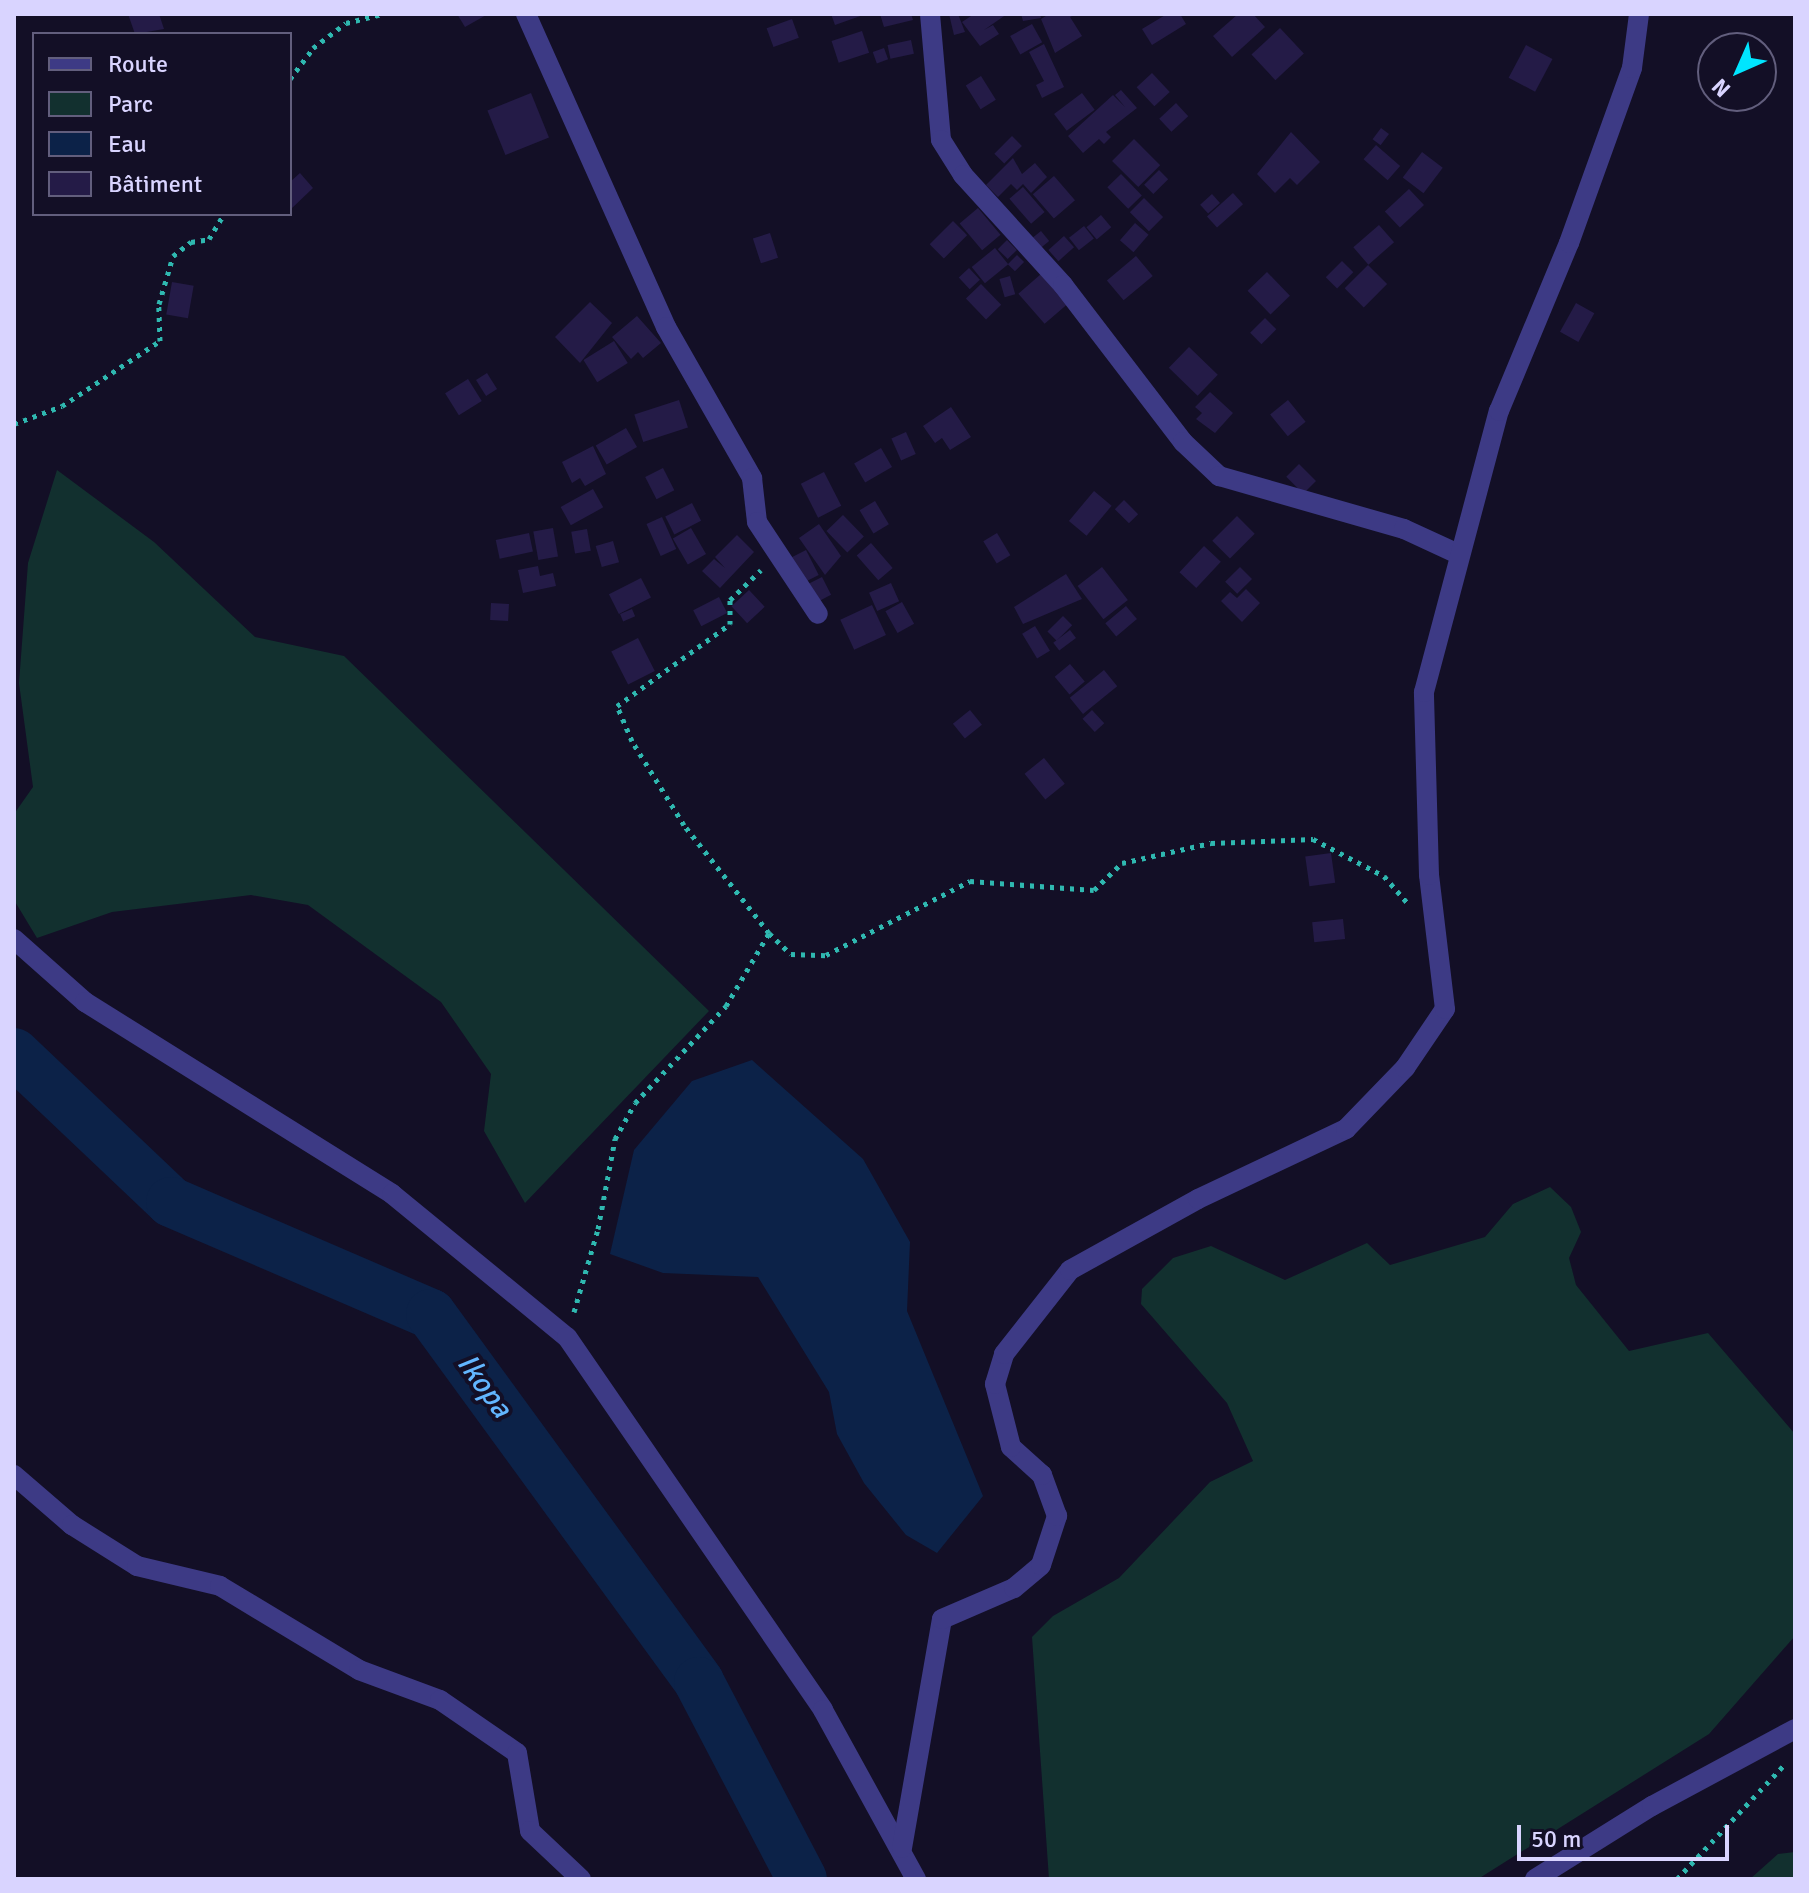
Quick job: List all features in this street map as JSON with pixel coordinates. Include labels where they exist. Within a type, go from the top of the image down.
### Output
[{"type":"street","points":[[526,14],[666,327],[752,478],[757,522],[818,614]]},
{"type":"street","points":[[930,14],[941,140],[963,175],[1063,285],[1183,442],[1219,476],[1404,529],[1458,554]]},
{"type":"street","points":[[902,1848],[942,1619],[1014,1588],[1041,1565],[1057,1516],[1042,1475],[1011,1447],[995,1384],[1004,1354],[1070,1270],[1198,1199],[1346,1129],[1405,1068],[1445,1009],[1429,875],[1424,692],[1458,554],[1499,411],[1569,243],[1632,68],[1639,14]]},
{"type":"street","points":[[14,939],[85,1002],[392,1194],[567,1337],[823,1710],[902,1848],[916,1879]]},
{"type":"street","points":[[14,1475],[72,1525],[137,1566],[220,1586],[359,1670],[440,1700],[517,1753],[530,1831],[581,1879]]},
{"type":"street","points":[[1535,1879],[1652,1806],[1795,1729]]},
{"type":"path","points":[[292,76],[313,48],[346,23],[382,14]]},
{"type":"path","points":[[14,424],[62,406],[160,341],[159,304],[173,256],[191,242],[209,239],[223,216]]},
{"type":"path","points":[[780,556],[730,600],[730,624],[617,706],[632,741],[684,825],[769,933],[791,954],[826,955],[970,881],[1094,890],[1122,863],[1211,843],[1313,839],[1384,876],[1436,937]]},
{"type":"path","points":[[567,1337],[598,1229],[615,1139],[635,1103],[726,1006],[769,933]]},
{"type":"path","points":[[1677,1879],[1724,1823],[1795,1755]]},
{"type":"green space","points":[[57,470],[154,542],[255,637],[344,656],[709,1011],[525,1203],[484,1131],[491,1074],[441,1002],[308,905],[251,895],[112,912],[37,938],[14,900],[14,814],[33,787],[19,683],[28,563]]},
{"type":"green space","points":[[1550,1187],[1571,1207],[1581,1232],[1569,1258],[1576,1285],[1629,1351],[1708,1333],[1795,1434],[1795,1636],[1709,1734],[1478,1879],[1049,1879],[1032,1637],[1053,1616],[1119,1578],[1210,1482],[1253,1461],[1227,1403],[1141,1304],[1142,1289],[1173,1258],[1211,1246],[1285,1280],[1367,1243],[1390,1265],[1485,1237],[1513,1204]]},
{"type":"green space","points":[[1795,1852],[1795,1879],[1750,1879],[1778,1854]]},
{"type":"water","points":[[752,1060],[863,1159],[910,1242],[907,1311],[983,1496],[937,1553],[906,1535],[864,1483],[837,1434],[829,1392],[758,1277],[663,1273],[610,1254],[634,1150],[692,1081]]},
{"type":"building","points":[[128,14],[159,14],[164,29],[134,32]]},
{"type":"building","points":[[457,14],[488,14],[465,27]]},
{"type":"building","points":[[831,14],[866,14],[835,25]]},
{"type":"building","points":[[880,14],[911,14],[913,20],[884,27]]},
{"type":"building","points":[[949,14],[958,14],[965,32],[954,35]]},
{"type":"building","points":[[974,14],[1007,14],[984,30],[993,25],[999,34],[980,46],[962,22]]},
{"type":"building","points":[[1021,14],[1040,14],[1041,18],[1023,21]]},
{"type":"building","points":[[1049,14],[1076,14],[1070,17],[1082,36],[1055,53],[1041,19]]},
{"type":"building","points":[[1167,14],[1180,14],[1186,24],[1152,45],[1142,29]]},
{"type":"building","points":[[1238,14],[1253,14],[1265,27],[1232,57],[1213,36]]},
{"type":"building","points":[[792,19],[799,38],[773,47],[767,28]]},
{"type":"building","points":[[1032,24],[1042,42],[1020,54],[1010,36]]},
{"type":"building","points":[[1280,28],[1304,54],[1275,80],[1251,55]]},
{"type":"building","points":[[862,31],[869,53],[839,63],[832,41]]},
{"type":"building","points":[[911,40],[914,54],[890,59],[888,45]]},
{"type":"building","points":[[1044,44],[1064,87],[1042,98],[1036,85],[1044,81],[1029,52]]},
{"type":"building","points":[[1526,45],[1552,59],[1535,92],[1509,78]]},
{"type":"building","points":[[884,48],[888,59],[877,63],[873,52]]},
{"type":"building","points":[[1152,73],[1170,92],[1154,106],[1137,87]]},
{"type":"building","points":[[981,76],[996,100],[981,109],[966,86]]},
{"type":"building","points":[[1121,90],[1137,108],[1106,132],[1111,137],[1104,144],[1099,139],[1083,153],[1068,136],[1113,95],[1125,107],[1115,95]]},
{"type":"building","points":[[531,93],[549,138],[505,155],[487,111]]},
{"type":"building","points":[[1082,93],[1095,110],[1067,131],[1054,114]]},
{"type":"building","points":[[1176,103],[1188,116],[1171,132],[1159,119]]},
{"type":"building","points":[[1381,128],[1389,134],[1381,145],[1373,139]]},
{"type":"building","points":[[1291,132],[1320,162],[1297,185],[1290,178],[1275,193],[1257,174]]},
{"type":"building","points":[[1012,136],[1022,146],[1004,164],[994,154]]},
{"type":"building","points":[[1134,139],[1160,165],[1138,187],[1112,161]]},
{"type":"building","points":[[1376,145],[1400,166],[1388,180],[1364,159]]},
{"type":"building","points":[[1422,152],[1443,168],[1424,193],[1403,178]]},
{"type":"building","points":[[1013,158],[1022,174],[1035,163],[1047,177],[1031,193],[1023,184],[1017,190],[1011,184],[998,197],[986,185]]},
{"type":"building","points":[[1159,170],[1168,179],[1153,194],[1144,185]]},
{"type":"building","points":[[300,173],[313,188],[292,208],[292,180]]},
{"type":"building","points":[[1121,174],[1142,196],[1128,209],[1107,187]]},
{"type":"building","points":[[1054,176],[1075,200],[1054,219],[1033,194]]},
{"type":"building","points":[[1023,187],[1045,212],[1031,224],[1009,199]]},
{"type":"building","points":[[1409,189],[1424,205],[1400,228],[1385,212]]},
{"type":"building","points":[[1233,193],[1243,204],[1217,228],[1207,216]]},
{"type":"building","points":[[1212,194],[1220,203],[1208,214],[1200,205]]},
{"type":"building","points":[[1144,198],[1163,217],[1149,231],[1130,212]]},
{"type":"building","points":[[978,208],[1000,235],[982,250],[960,223]]},
{"type":"building","points":[[1101,215],[1111,227],[1097,239],[1086,227]]},
{"type":"building","points":[[953,221],[967,235],[944,258],[930,244]]},
{"type":"building","points":[[1135,223],[1149,235],[1133,252],[1120,240]]},
{"type":"building","points":[[1379,225],[1394,242],[1368,265],[1353,247]]},
{"type":"building","points":[[1084,226],[1094,239],[1079,250],[1069,238]]},
{"type":"building","points":[[1041,231],[1049,241],[1035,252],[1027,242]]},
{"type":"building","points":[[770,233],[778,258],[761,263],[753,239]]},
{"type":"building","points":[[1064,236],[1074,247],[1058,261],[1048,250]]},
{"type":"building","points":[[1007,240],[1017,250],[1008,259],[998,249]]},
{"type":"building","points":[[995,248],[1008,264],[985,283],[972,267]]},
{"type":"building","points":[[1017,255],[1024,262],[1015,271],[1008,264]]},
{"type":"building","points":[[1136,256],[1153,276],[1124,300],[1107,280]]},
{"type":"building","points":[[1342,261],[1353,272],[1337,289],[1326,277]]},
{"type":"building","points":[[1368,265],[1387,284],[1364,307],[1345,288]]},
{"type":"building","points":[[969,268],[980,280],[970,289],[959,278]]},
{"type":"building","points":[[1267,272],[1290,296],[1271,314],[1248,291]]},
{"type":"building","points":[[1041,274],[1067,304],[1045,324],[1018,294]]},
{"type":"building","points":[[1010,276],[1015,294],[1005,297],[999,279]]},
{"type":"building","points":[[172,282],[194,286],[188,318],[166,314]]},
{"type":"building","points":[[981,284],[1001,305],[986,319],[966,299]]},
{"type":"building","points":[[590,302],[612,323],[580,363],[555,337]]},
{"type":"building","points":[[1576,303],[1594,313],[1578,342],[1560,332]]},
{"type":"building","points":[[637,316],[661,343],[643,358],[638,352],[631,359],[612,337]]},
{"type":"building","points":[[1265,318],[1276,329],[1261,344],[1250,333]]},
{"type":"building","points":[[614,341],[628,363],[597,382],[583,360]]},
{"type":"building","points":[[1189,347],[1218,375],[1198,396],[1169,368]]},
{"type":"building","points":[[487,373],[497,389],[486,396],[476,380]]},
{"type":"building","points":[[468,379],[482,401],[459,415],[445,393]]},
{"type":"building","points":[[1210,392],[1233,413],[1215,433],[1196,419],[1202,413],[1195,407]]},
{"type":"building","points":[[679,400],[688,428],[643,442],[634,415]]},
{"type":"building","points":[[1288,400],[1306,422],[1288,436],[1270,414]]},
{"type":"building","points":[[951,407],[971,437],[950,450],[942,438],[935,443],[923,426]]},
{"type":"building","points":[[626,428],[637,447],[607,465],[596,445]]},
{"type":"building","points":[[906,432],[916,454],[901,460],[891,439]]},
{"type":"building","points":[[593,446],[606,474],[585,486],[580,478],[572,483],[562,462]]},
{"type":"building","points":[[881,448],[892,467],[865,483],[854,464]]},
{"type":"building","points":[[1299,464],[1316,481],[1303,494],[1286,477]]},
{"type":"building","points":[[663,468],[674,490],[657,499],[645,477]]},
{"type":"building","points":[[824,472],[841,506],[818,518],[801,484]]},
{"type":"building","points":[[593,489],[603,507],[571,525],[561,507]]},
{"type":"building","points":[[1094,491],[1112,506],[1087,536],[1069,521]]},
{"type":"building","points":[[1124,500],[1138,514],[1129,523],[1115,509]]},
{"type":"building","points":[[875,501],[889,524],[873,533],[860,510]]},
{"type":"building","points":[[692,503],[701,521],[674,534],[665,517]]},
{"type":"building","points":[[843,515],[864,537],[847,553],[826,531]]},
{"type":"building","points":[[1237,516],[1255,534],[1230,558],[1212,541]]},
{"type":"building","points":[[662,517],[676,549],[661,556],[646,524]]},
{"type":"building","points":[[819,524],[841,556],[825,575],[799,538]]},
{"type":"building","points":[[553,528],[558,557],[538,560],[533,531]]},
{"type":"building","points":[[691,528],[706,554],[688,564],[673,538]]},
{"type":"building","points":[[587,529],[591,551],[575,553],[571,532]]},
{"type":"building","points":[[529,533],[533,552],[500,559],[496,540]]},
{"type":"building","points":[[997,533],[1010,555],[997,564],[983,541]]},
{"type":"building","points":[[737,535],[754,552],[720,588],[702,571],[714,559],[725,568],[715,557]]},
{"type":"building","points":[[613,541],[619,562],[602,567],[596,546]]},
{"type":"building","points":[[871,543],[893,568],[878,580],[857,555]]},
{"type":"building","points":[[1204,546],[1221,562],[1196,588],[1179,572]]},
{"type":"building","points":[[806,550],[819,575],[804,582],[792,557]]},
{"type":"building","points":[[538,566],[540,576],[553,573],[556,586],[523,593],[518,570]]},
{"type":"building","points":[[1102,567],[1128,600],[1103,619],[1078,586]]},
{"type":"building","points":[[1240,567],[1252,579],[1237,594],[1225,582]]},
{"type":"building","points":[[1066,574],[1082,599],[1023,624],[1014,607]]},
{"type":"building","points":[[822,577],[831,595],[818,602],[809,584]]},
{"type":"building","points":[[641,578],[651,598],[619,614],[609,594]]},
{"type":"building","points":[[891,583],[899,601],[877,611],[869,593]]},
{"type":"building","points":[[1246,589],[1260,603],[1242,622],[1221,601],[1230,592],[1237,598]]},
{"type":"building","points":[[749,590],[765,607],[747,623],[731,606]]},
{"type":"building","points":[[719,597],[727,613],[701,626],[693,610]]},
{"type":"building","points":[[902,602],[914,624],[898,633],[885,611]]},
{"type":"building","points":[[491,603],[509,604],[508,621],[490,620]]},
{"type":"building","points":[[872,605],[886,635],[854,650],[840,620]]},
{"type":"building","points":[[1126,606],[1137,619],[1116,636],[1105,623]]},
{"type":"building","points":[[632,609],[635,616],[623,621],[620,614]]},
{"type":"building","points":[[1063,616],[1072,625],[1057,641],[1047,632]]},
{"type":"building","points":[[1035,626],[1050,651],[1037,659],[1022,634]]},
{"type":"building","points":[[1070,630],[1076,638],[1059,651],[1053,643]]},
{"type":"building","points":[[638,638],[655,671],[628,685],[611,652]]},
{"type":"building","points":[[1070,664],[1085,682],[1069,694],[1055,677]]},
{"type":"building","points":[[1104,670],[1117,686],[1083,714],[1070,698]]},
{"type":"building","points":[[970,710],[982,725],[965,739],[953,724]]},
{"type":"building","points":[[1092,710],[1104,723],[1095,732],[1082,719]]},
{"type":"building","points":[[1044,758],[1065,784],[1045,799],[1025,774]]},
{"type":"building","points":[[1331,853],[1335,883],[1309,886],[1305,857]]},
{"type":"building","points":[[1343,919],[1345,939],[1314,942],[1312,922]]},
{"type":"waterway","name":"Ikopa","points":[[14,1053],[171,1202],[431,1314],[699,1682],[802,1879]]}]
